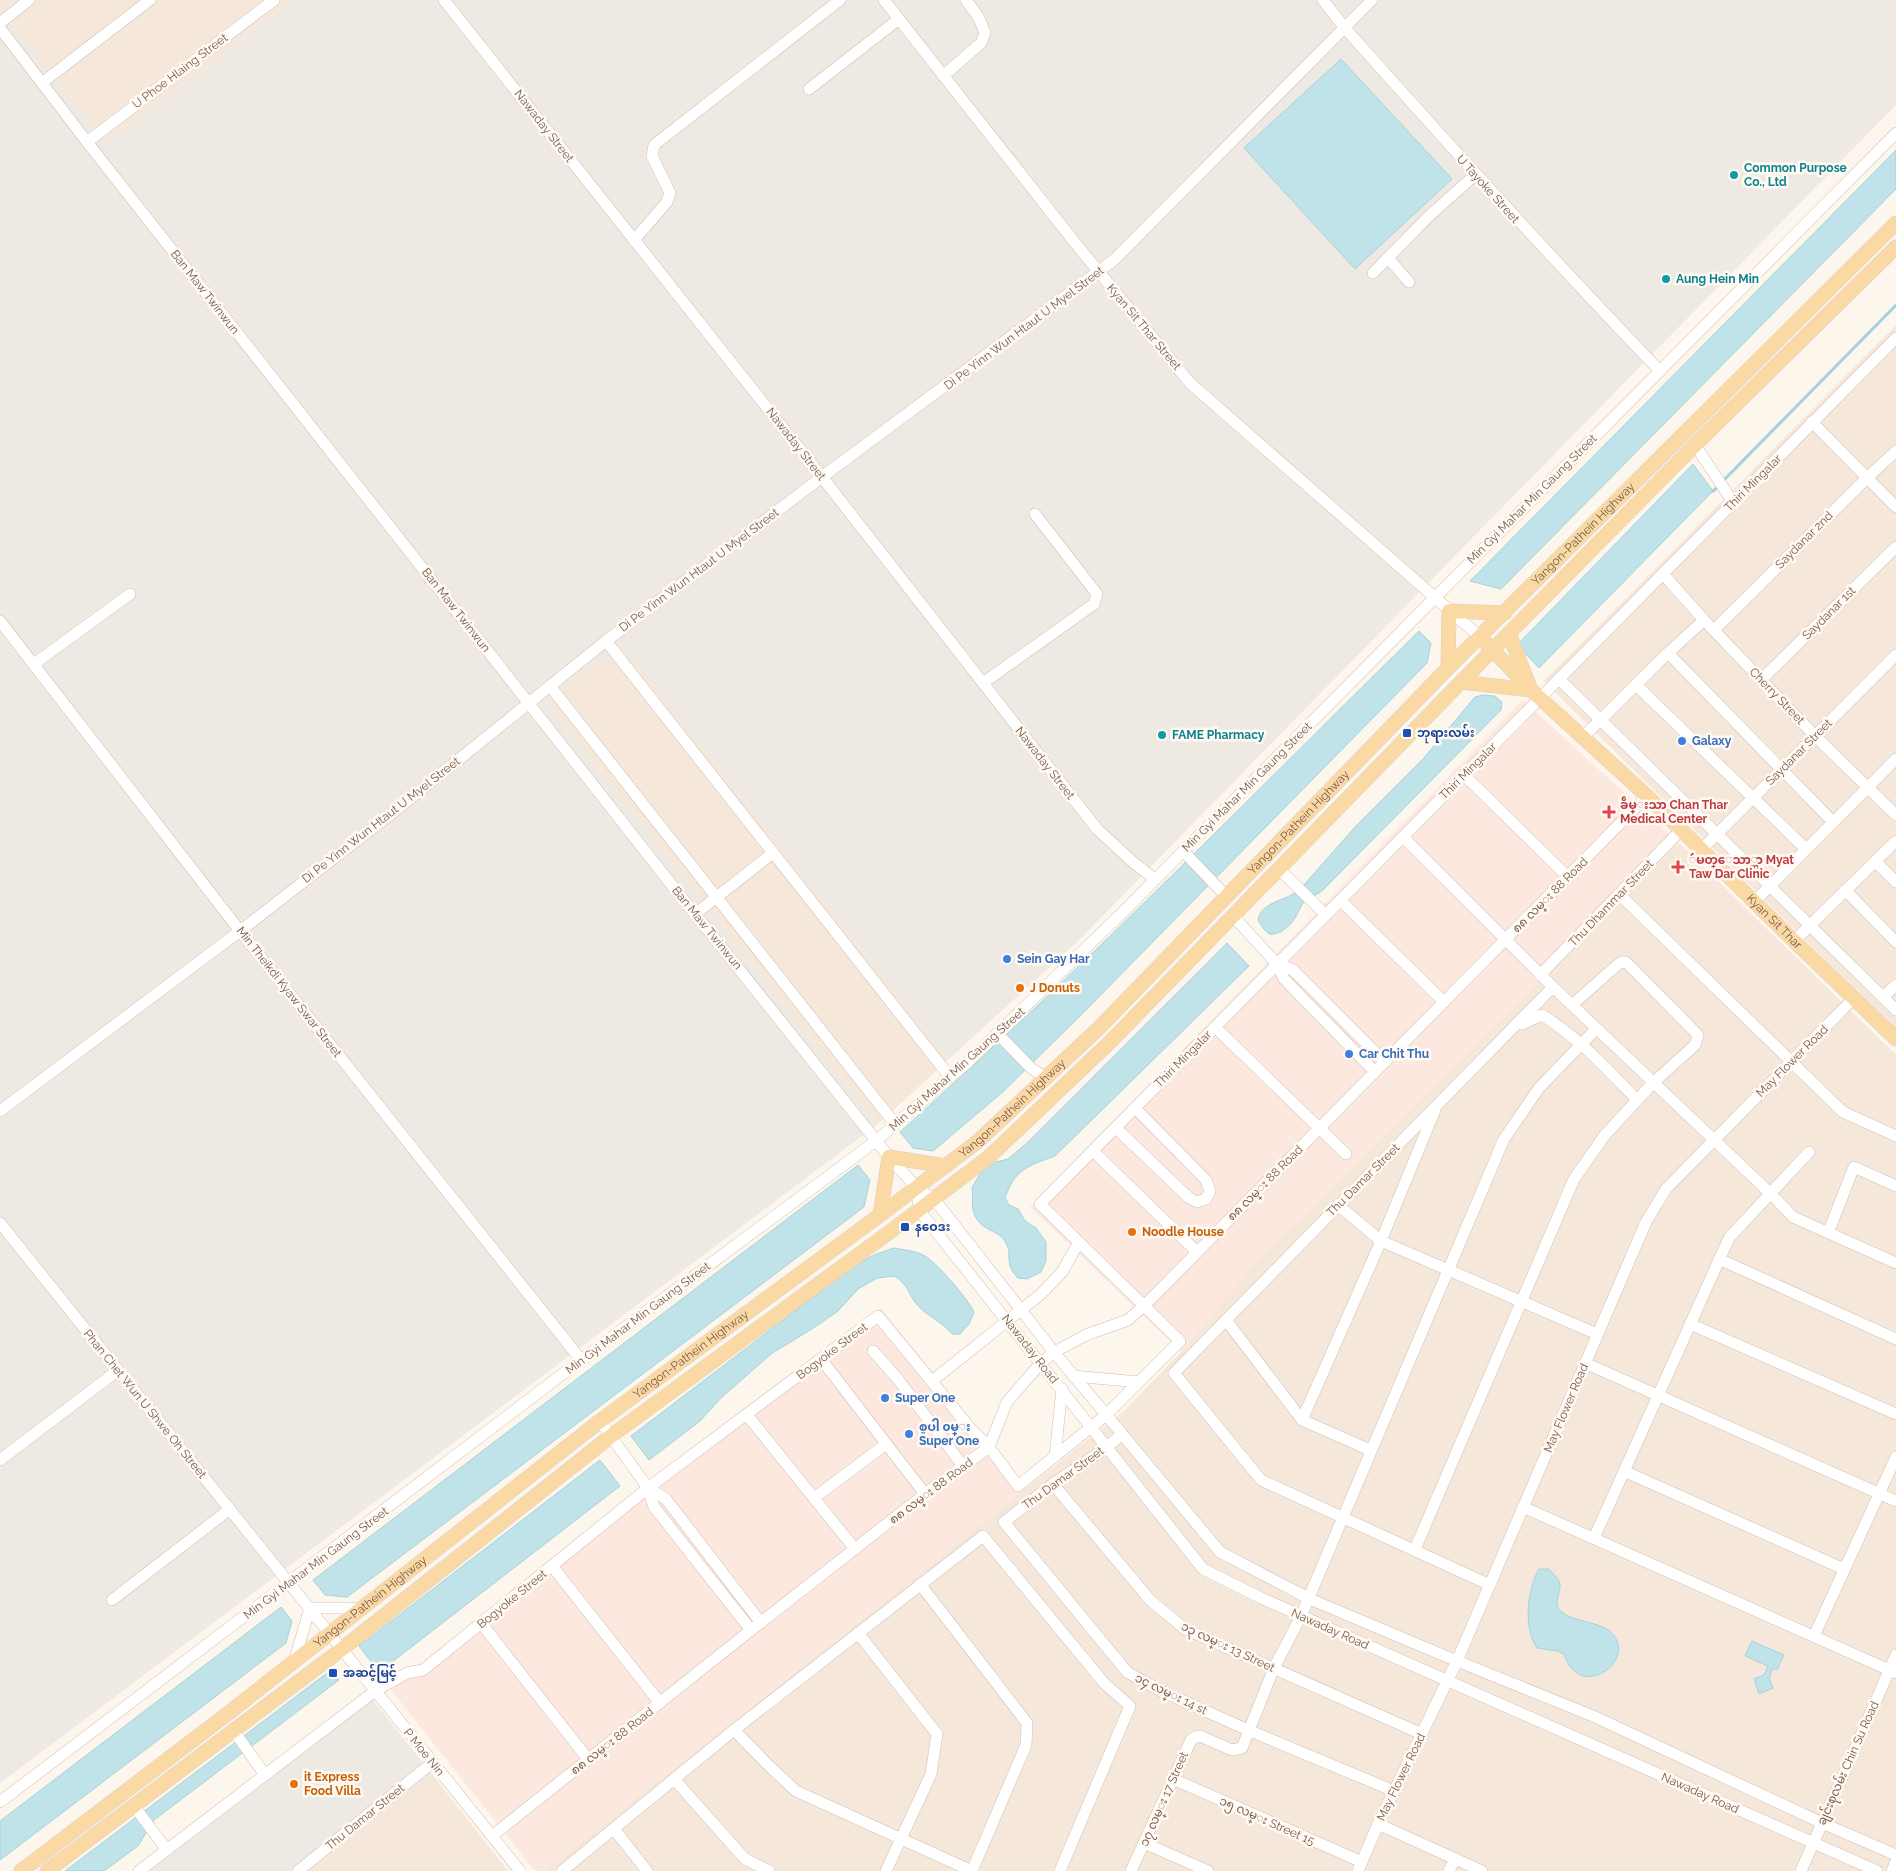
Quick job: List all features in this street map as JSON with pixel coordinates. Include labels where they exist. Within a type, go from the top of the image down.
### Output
[{"type":"main road","name":"Yangon-Pathein Highway","points":[[21,1871],[294,1662],[600,1421],[977,1142],[1099,1028],[1448,668],[1896,223]]},
{"type":"main road","name":"Yangon-Pathein Highway","points":[[47,1871],[135,1808],[235,1732],[611,1436],[934,1199],[989,1156],[1112,1042],[1461,682],[1695,445],[1896,247]]},
{"type":"main road","points":[[1448,668],[1449,611],[1505,613]]},
{"type":"main road","points":[[1509,634],[1536,694]]},
{"type":"main road","name":"Kyan Sit Thar","points":[[1480,638],[1536,694],[1647,796],[1896,1039]]},
{"type":"main road","points":[[1461,682],[1536,694]]},
{"type":"main road","points":[[880,1215],[889,1157],[946,1166]]},
{"type":"street","points":[[0,22],[30,0]]},
{"type":"street","points":[[42,82],[150,0]]},
{"type":"street","name":"U Phoe Hlaing Street","points":[[87,142],[274,0]]},
{"type":"street","name":"Nawaday Street","points":[[444,0],[822,477],[1097,829],[1134,863],[1155,879]]},
{"type":"street","points":[[634,240],[667,202],[670,193],[652,156],[654,145],[840,0]]},
{"type":"street","name":"Kyan Sit Thar Street","points":[[884,0],[1098,272],[1190,382],[1302,482],[1436,597],[1480,638]]},
{"type":"street","points":[[943,76],[981,43],[985,33],[979,18],[966,0]]},
{"type":"street","name":"U Tayoke Street","points":[[1323,0],[1344,27],[1475,174],[1572,280],[1660,371]]},
{"type":"street","name":"Di Pe Yinn Wun Htaut U Myel Street","points":[[0,1111],[240,931],[391,814],[606,641],[822,477],[1114,260],[1372,0]]},
{"type":"street","points":[[809,89],[899,19]]},
{"type":"street","name":"Ban Maw Twinwun","points":[[0,28],[87,142],[528,703],[876,1141],[917,1188]]},
{"type":"street","name":"Min Gyi Mahar Min Gaung Street","points":[[0,1802],[581,1360],[876,1141],[999,1035],[1155,879],[1186,854],[1436,597],[1896,133]]},
{"type":"street","points":[[1373,273],[1430,215],[1475,174]]},
{"type":"street","points":[[1388,258],[1409,282]]},
{"type":"street","name":"Thiri Mingalar","points":[[1079,1242],[1040,1204],[1403,838],[1464,775],[1536,694],[1559,679],[1896,338]]},
{"type":"street","points":[[1812,422],[1896,507]]},
{"type":"street","points":[[1695,445],[1733,502]]},
{"type":"street","name":"Saydanar 2nd","points":[[1714,630],[1896,451]]},
{"type":"street","points":[[983,683],[1094,604],[1097,594],[1035,514]]},
{"type":"street","name":"Saydanar 1st","points":[[1761,680],[1896,546]]},
{"type":"street","name":"Cherry Street","points":[[1663,574],[1704,620],[1815,736],[1896,815]]},
{"type":"street","points":[[34,664],[130,594]]},
{"type":"street","points":[[1583,738],[1668,653],[1704,620]]},
{"type":"street","name":"Min Theikdi Kyaw Swar Street","points":[[0,621],[240,931],[581,1360]]},
{"type":"street","points":[[606,641],[950,1077]]},
{"type":"street","points":[[1668,653],[1833,822]]},
{"type":"street","name":"Saydanar Street","points":[[1701,850],[1896,655]]},
{"type":"street","points":[[1559,679],[1896,1010]]},
{"type":"street","points":[[1636,685],[1806,849]]},
{"type":"street","points":[[550,686],[895,1124]]},
{"type":"street","points":[[1754,902],[1896,759]]},
{"type":"street","points":[[1464,775],[1568,876]]},
{"type":"street","name":"၈၈ လမ္း 88 Road","points":[[492,1836],[751,1630],[925,1494],[989,1447],[1007,1402],[1041,1363],[1054,1352],[1086,1335],[1128,1320],[1145,1305],[1647,796]]},
{"type":"street","name":"Thu Dhammar Street","points":[[1540,975],[1681,830]]},
{"type":"street","points":[[1403,838],[1505,941],[1793,1217],[1896,1263]]},
{"type":"street","points":[[1794,941],[1896,841]]},
{"type":"street","points":[[695,914],[773,853]]},
{"type":"street","points":[[1186,854],[1227,897]]},
{"type":"street","points":[[1875,861],[1896,882]]},
{"type":"street","points":[[1279,869],[1326,915]]},
{"type":"street","points":[[1845,890],[1896,942]]},
{"type":"street","points":[[1619,894],[1792,1060],[1843,1112],[1896,1136]]},
{"type":"street","points":[[1340,900],[1444,1002]]},
{"type":"street","points":[[1234,917],[1277,964],[1284,979],[1375,1072]]},
{"type":"street","points":[[1415,1549],[1574,1179],[1605,1135],[1653,1083],[1695,1045],[1698,1035],[1626,962],[1616,966],[1572,1005]]},
{"type":"street","points":[[1277,964],[1293,970],[1385,1062]]},
{"type":"street","points":[[1884,997],[1896,985]]},
{"type":"street","name":"Thu Damar Street","points":[[1342,1516],[1261,1480],[1174,1373],[1553,987]]},
{"type":"street","name":"May Flower Road","points":[[1360,1867],[1378,1824],[1457,1661],[1646,1222],[1666,1189],[1853,999]]},
{"type":"street","points":[[1327,1023],[1336,1013]]},
{"type":"street","points":[[1510,1031],[1542,1015],[1582,1044],[1637,1100]]},
{"type":"street","points":[[1215,1027],[1346,1154]]},
{"type":"street","points":[[1248,1730],[1274,1668],[1301,1616],[1370,1450],[1504,1139],[1539,1088],[1596,1029]]},
{"type":"street","points":[[999,1035],[1031,1068],[1046,1078]]},
{"type":"street","points":[[1302,1420],[1381,1241],[1438,1104]]},
{"type":"street","points":[[1116,1128],[1188,1197],[1197,1202],[1206,1198],[1210,1191],[1206,1180],[1135,1108]]},
{"type":"street","points":[[1093,1151],[1197,1252]]},
{"type":"street","points":[[1594,1538],[1626,1472],[1729,1238],[1809,1152]]},
{"type":"street","points":[[1828,1233],[1854,1168],[1896,1186]]},
{"type":"street","points":[[917,1188],[919,1210]]},
{"type":"street","name":"Nawaday Road","points":[[917,1188],[934,1199],[1073,1376],[1220,1552],[1308,1598],[1593,1716],[1822,1823],[1896,1855]]},
{"type":"street","points":[[1338,1205],[1381,1241],[1597,1334]]},
{"type":"street","name":"Nawaday Road","points":[[919,1210],[1203,1569],[1301,1616],[1876,1871]]},
{"type":"street","name":"Phan Chet Wun U Shwe Oh Street","points":[[0,1223],[310,1608]]},
{"type":"street","points":[[1079,1242],[1180,1341],[1106,1415],[1018,1486],[989,1447],[970,1428],[932,1381],[1022,1311],[1062,1272],[1079,1242]]},
{"type":"street","points":[[1719,1259],[1896,1338]]},
{"type":"street","name":"Bogyoke Street","points":[[140,1871],[374,1691],[407,1673],[423,1670],[648,1488],[878,1316],[932,1381]]},
{"type":"street","points":[[1226,1320],[1302,1420],[1370,1450]]},
{"type":"street","points":[[1690,1324],[1896,1414]]},
{"type":"street","points":[[873,1351],[897,1378],[963,1466]]},
{"type":"street","points":[[821,1359],[925,1494]]},
{"type":"street","points":[[1585,1362],[1896,1501]]},
{"type":"street","points":[[0,1460],[118,1371]]},
{"type":"street","points":[[1073,1376],[1139,1382]]},
{"type":"street","points":[[1055,1456],[1062,1389]]},
{"type":"street","points":[[747,1415],[856,1549]]},
{"type":"street","points":[[600,1421],[648,1488],[654,1507],[751,1630]]},
{"type":"street","name":"Thu Damar Street","points":[[1004,1522],[1122,1434]]},
{"type":"street","points":[[814,1498],[886,1444]]},
{"type":"street","points":[[1814,1636],[1896,1457]]},
{"type":"street","points":[[1626,1472],[1844,1568]]},
{"type":"street","name":"၁၃ လမ္း 13 Street","points":[[1053,1484],[1150,1600],[1185,1629],[1422,1734]]},
{"type":"street","points":[[648,1488],[666,1499],[761,1623]]},
{"type":"street","points":[[1523,1507],[1893,1671]]},
{"type":"street","points":[[112,1600],[230,1509]]},
{"type":"street","points":[[1342,1516],[1490,1585]]},
{"type":"street","name":"၁၄ လမ္း 14 st","points":[[1004,1522],[1126,1672],[1161,1691],[1248,1730],[1394,1791]]},
{"type":"street","points":[[562,1871],[734,1730],[983,1536],[1104,1683],[1130,1706],[1060,1871]]},
{"type":"street","points":[[552,1566],[660,1703]]},
{"type":"street","points":[[734,1730],[796,1791],[972,1871],[1026,1745],[1027,1723],[920,1584]]},
{"type":"street","points":[[294,1662],[310,1608],[363,1608]]},
{"type":"street","name":"P Moe Nin","points":[[310,1608],[374,1691],[520,1871]]},
{"type":"street","points":[[481,1623],[588,1760]]},
{"type":"street","points":[[858,1633],[938,1734],[931,1774],[886,1871]]},
{"type":"street","name":"ချင်းစုလမ်း Chin Su Road","points":[[1801,1871],[1893,1671],[1896,1655]]},
{"type":"street","name":"၁၇ လမ္း 17 Street","points":[[1131,1871],[1191,1740],[1200,1736],[1236,1750],[1242,1748],[1248,1730]]},
{"type":"street","points":[[235,1732],[265,1775]]},
{"type":"street","name":"Thu Damar Street","points":[[298,1871],[432,1762]]},
{"type":"street","points":[[674,1779],[745,1860],[769,1871]]},
{"type":"street","name":"၁၅ လမ္း Street 15","points":[[1173,1779],[1360,1867]]},
{"type":"street","points":[[135,1808],[167,1850]]},
{"type":"street","points":[[1378,1824],[1482,1871]]},
{"type":"street","points":[[614,1829],[647,1871]]},
{"type":"street","points":[[1144,1843],[1208,1871]]},
{"type":"street","points":[[1449,1871],[1455,1859]]},
{"type":"street","points":[[1892,1871],[1896,1861]]},
{"type":"shaded area","points":[[0,0],[294,0],[107,142],[0,8]]},
{"type":"shaded area","points":[[294,0],[1896,0],[1896,105],[1078,941],[948,1060],[621,646],[546,701],[878,1124],[0,1783],[0,8],[107,142]]},
{"type":"shaded area","points":[[1896,325],[1896,1030],[1544,681]]},
{"type":"shaded area","points":[[621,645],[948,1060],[878,1124],[546,701]]},
{"type":"shaded area","points":[[1523,700],[1679,843],[1251,1267],[1181,1352],[1030,1207]]},
{"type":"shaded area","points":[[1679,843],[1896,1053],[1896,1871],[544,1871],[1125,1410],[1181,1352],[1251,1267]]},
{"type":"shaded area","points":[[881,1308],[1027,1488],[544,1871],[535,1871],[391,1690]]},
{"type":"shaded area","points":[[372,1699],[431,1773],[309,1871],[148,1871]]},
{"type":"shaded area","points":[[431,1773],[508,1871],[309,1871]]},
{"type":"water","points":[[1341,59],[1452,179],[1355,269],[1244,148]]},
{"type":"water","points":[[1896,150],[1896,189],[1501,589],[1470,581]]},
{"type":"water","points":[[1693,464],[1713,491],[1539,668],[1517,645]]},
{"type":"water","points":[[1419,631],[1431,643],[1427,663],[1004,1091],[933,1151],[913,1148],[900,1132],[1033,1010]]},
{"type":"water","points":[[1483,695],[1495,696],[1502,702],[1501,710],[1323,890],[1303,903],[1289,925],[1282,931],[1269,934],[1258,920],[1263,910],[1303,886],[1355,827],[1423,759],[1475,697]]},
{"type":"water","points":[[1227,943],[1249,966],[1055,1156],[1030,1166],[1013,1181],[1005,1198],[1009,1205],[1018,1209],[1025,1221],[1036,1228],[1046,1242],[1046,1261],[1041,1272],[1027,1279],[1018,1278],[1009,1263],[1009,1252],[1006,1243],[999,1235],[983,1225],[975,1216],[972,1205],[972,1187],[980,1174],[996,1162],[1008,1159],[1028,1142]]},
{"type":"water","points":[[858,1165],[870,1180],[864,1207],[347,1597],[325,1595],[313,1580]]},
{"type":"water","points":[[894,1248],[914,1252],[931,1260],[966,1299],[974,1312],[969,1324],[960,1334],[952,1334],[923,1311],[905,1286],[895,1276],[877,1278],[858,1289],[838,1311],[771,1354],[721,1398],[700,1421],[649,1460],[631,1436],[853,1267],[874,1255]]},
{"type":"water","points":[[600,1460],[620,1486],[379,1672],[359,1646]]},
{"type":"water","points":[[1539,1569],[1549,1569],[1558,1580],[1560,1585],[1557,1599],[1559,1610],[1569,1617],[1601,1626],[1608,1630],[1617,1641],[1618,1651],[1615,1660],[1609,1668],[1600,1674],[1590,1677],[1580,1675],[1571,1667],[1564,1654],[1537,1648],[1530,1630],[1528,1609],[1532,1587]]},
{"type":"water","points":[[281,1607],[292,1621],[286,1643],[0,1860],[0,1821]]},
{"type":"water","points":[[1752,1641],[1784,1655],[1777,1670],[1773,1668],[1769,1678],[1773,1688],[1759,1694],[1754,1679],[1764,1675],[1768,1666],[1745,1656]]},
{"type":"water","points":[[331,1670],[339,1680],[154,1820],[138,1846],[104,1871],[65,1871]]},
{"type":"waterway","points":[[1723,481],[1896,305]]},
{"type":"waterway","points":[[1713,491],[1719,486]]},
{"type":"place","name":"Common Purpose Co., Ltd","points":[[1734,175]]},
{"type":"place","name":"Aung Hein Min","points":[[1666,279]]},
{"type":"place","name":"ဘုရားလမ်း","points":[[1407,733]]},
{"type":"place","name":"FAME Pharmacy","points":[[1162,735]]},
{"type":"place","name":"Galaxy","points":[[1682,741]]},
{"type":"place","name":"ခဵမ္းသာ Chan Thar Medical Center","points":[[1609,812]]},
{"type":"place","name":"ဴမတ္ေသာ္တာ Myat Taw Dar Clinic","points":[[1678,867]]},
{"type":"place","name":"Sein Gay Har","points":[[1007,959]]},
{"type":"place","name":"J Donuts","points":[[1020,988]]},
{"type":"place","name":"Car Chit Thu","points":[[1349,1054]]},
{"type":"place","name":"နဝေဒး","points":[[905,1227]]},
{"type":"place","name":"Noodle House","points":[[1132,1232]]},
{"type":"place","name":"Super One","points":[[885,1398]]},
{"type":"place","name":"စူပါ ၀မ္း Super One","points":[[909,1434]]},
{"type":"place","name":"အဆင့်မြင့်","points":[[333,1673]]},
{"type":"place","name":"it Express Food Villa","points":[[294,1784]]}]
